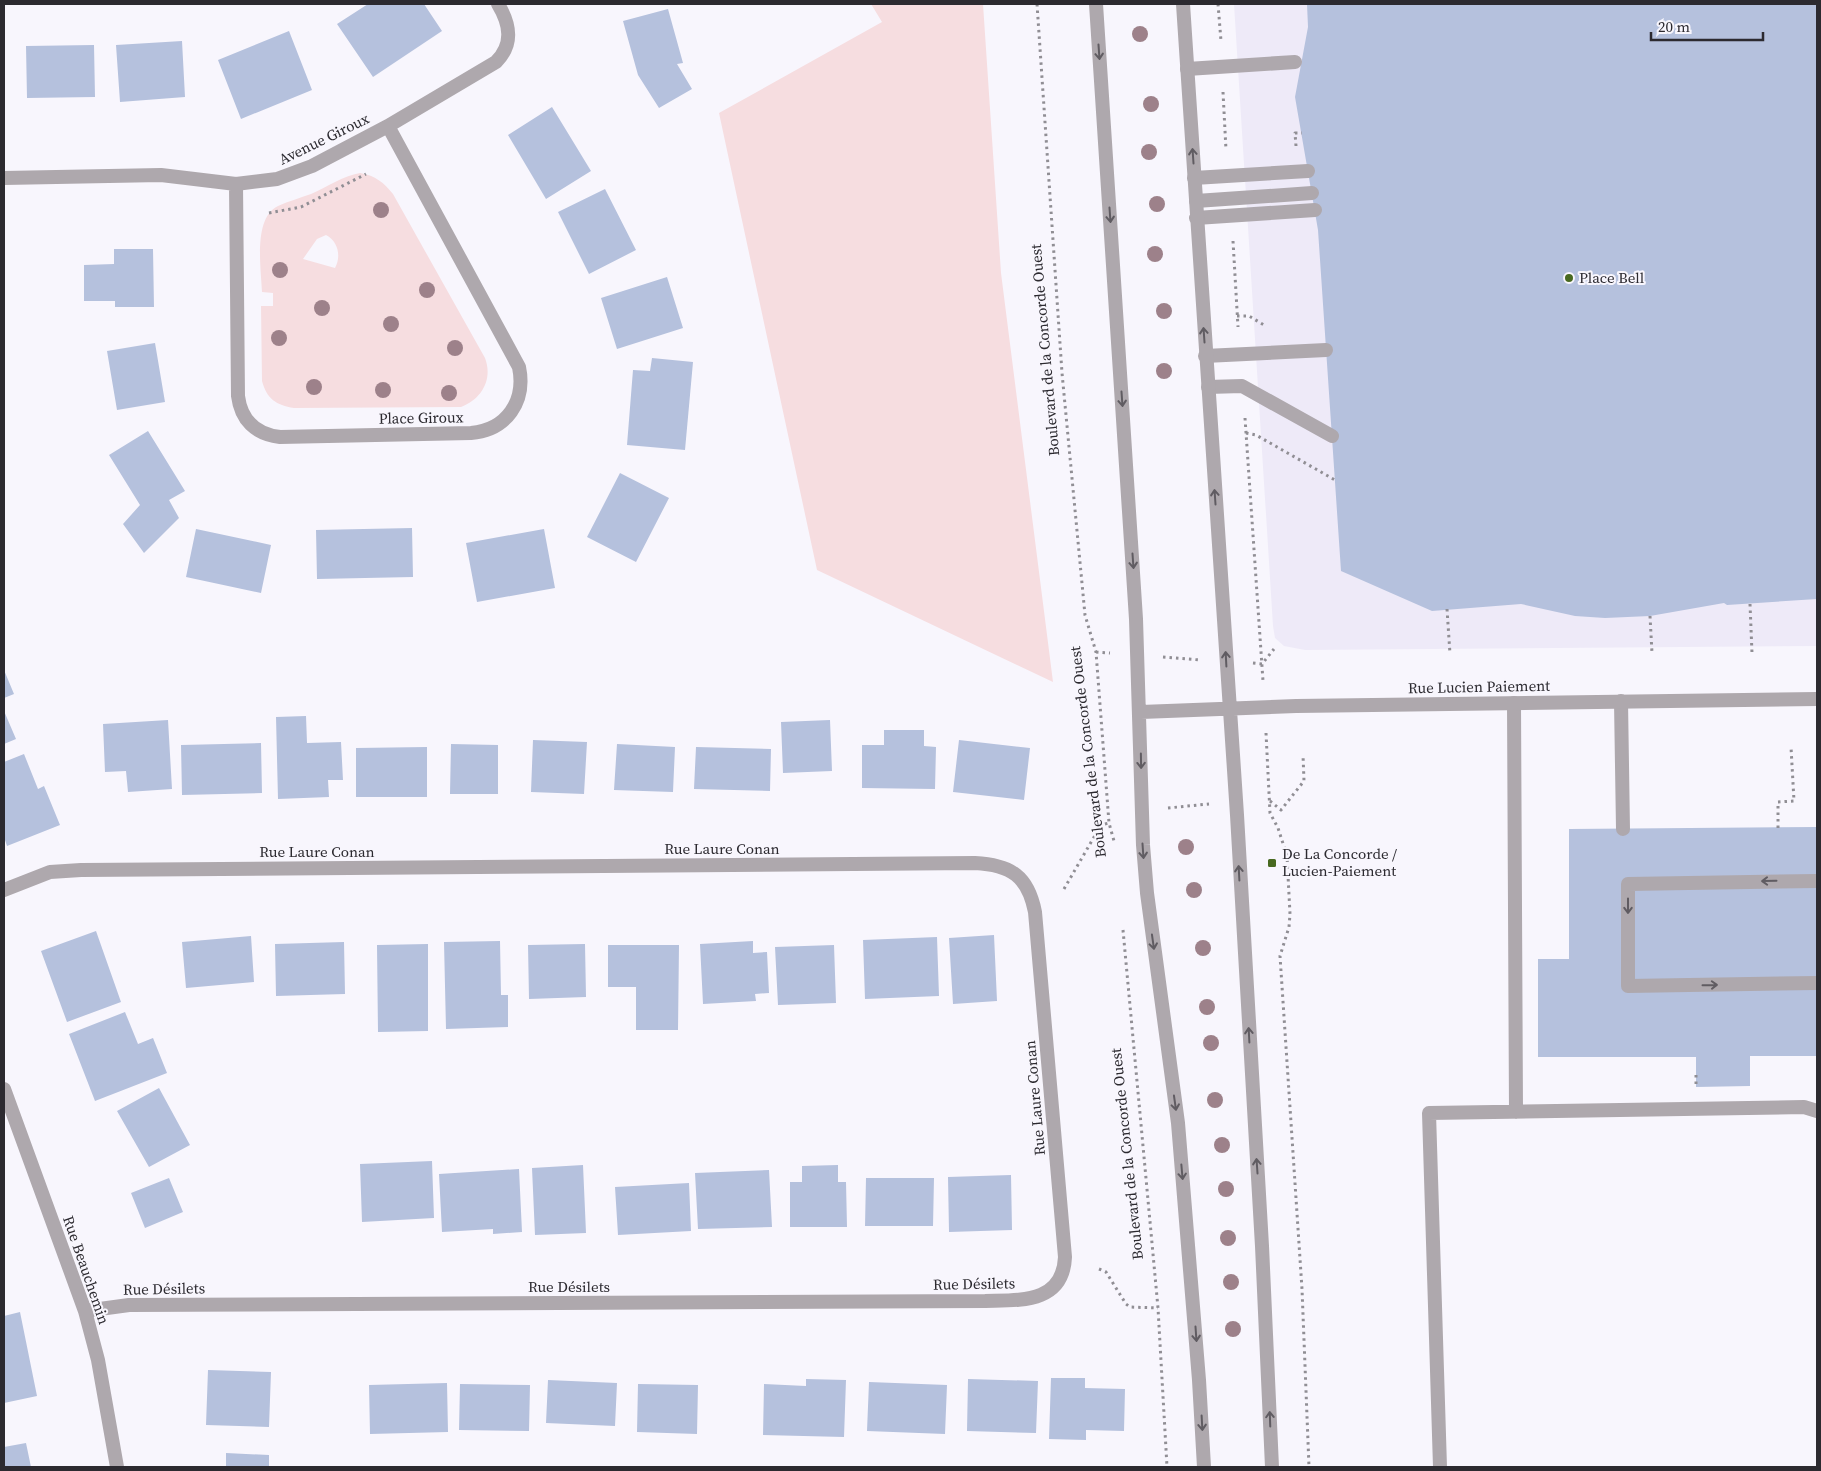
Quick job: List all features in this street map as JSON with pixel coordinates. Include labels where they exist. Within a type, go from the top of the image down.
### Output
[{"type":"street","name":"Avenue Giroux","points":[[4,178],[162,175],[236,184],[261,182],[292,174],[388,126],[496,62],[505,50],[508,41],[508,22],[498,4]]},
{"type":"street","points":[[1096,4],[1138,655],[1141,712],[1141,822],[1147,893],[1178,1123],[1189,1242],[1204,1467]]},
{"type":"street","points":[[1183,4],[1262,1246],[1272,1467]]},
{"type":"street","points":[[1187,69],[1295,62]]},
{"type":"street","name":"Place Giroux","points":[[236,184],[238,396],[242,414],[247,422],[262,433],[280,437],[472,433],[487,430],[501,423],[515,408],[521,388],[519,367],[388,126]]},
{"type":"street","points":[[1194,178],[1308,170]]},
{"type":"street","points":[[1196,201],[1312,193]]},
{"type":"street","points":[[1196,218],[1315,210]]},
{"type":"street","points":[[1206,356],[1326,350]]},
{"type":"street","points":[[1208,387],[1242,386],[1332,436]]},
{"type":"street","name":"Rue Lucien Paiement","points":[[1141,712],[1229,708],[1622,701],[1817,700]]},
{"type":"street","points":[[1622,701],[1623,829]]},
{"type":"street","points":[[1514,703],[1516,1112]]},
{"type":"street","name":"Rue Laure Conan","points":[[4,890],[50,872],[80,870],[965,863],[992,864],[1004,867],[1020,877],[1026,884],[1033,902],[1037,925],[1065,1257],[1064,1271],[1051,1289]]},
{"type":"street","points":[[1817,880],[1628,884],[1628,986],[1817,983]]},
{"type":"street","name":"Rue Beauchemin","points":[[4,1089],[85,1311],[98,1360],[117,1467]]},
{"type":"street","points":[[1440,1467],[1429,1113],[1804,1107],[1817,1111]]},
{"type":"street","name":"Rue Désilets","points":[[85,1311],[139,1305],[985,1301],[1027,1300],[1051,1289]]},
{"type":"path","name":"Boulevard de la Concorde Ouest","points":[[1037,4],[1062,373],[1085,614],[1096,652],[1109,823],[1115,843]]},
{"type":"path","points":[[1218,4],[1221,50]]},
{"type":"path","points":[[1223,90],[1227,160]]},
{"type":"path","points":[[1296,149],[1296,133],[1302,133]]},
{"type":"path","points":[[269,213],[301,207],[366,174]]},
{"type":"path","points":[[1233,235],[1238,316]]},
{"type":"path","points":[[1258,627],[1246,433],[1256,435],[1335,480]]},
{"type":"path","points":[[1750,604],[1752,653]]},
{"type":"path","points":[[1447,610],[1450,654]]},
{"type":"path","points":[[1650,616],[1652,654]]},
{"type":"path","points":[[1096,652],[1262,664],[1274,649]]},
{"type":"path","points":[[1778,828],[1778,802],[1794,802],[1792,748]]},
{"type":"path","points":[[1269,800],[1280,810],[1304,781],[1303,755]]},
{"type":"path","points":[[1169,808],[1206,804]]},
{"type":"path","points":[[1108,812],[1117,811]]},
{"type":"path","points":[[1270,813],[1278,828],[1286,856],[1290,914],[1289,927],[1280,956],[1304,1309],[1309,1467]]},
{"type":"path","points":[[1064,889],[1101,825],[1109,823]]},
{"type":"path","name":"Boulevard de la Concorde Ouest","points":[[1122,922],[1158,1308],[1167,1467]]},
{"type":"path","points":[[1099,1269],[1106,1272],[1126,1304],[1130,1307],[1158,1308]]},
{"type":"shaded area","points":[[871,4],[983,4],[1001,273],[1053,682],[817,570],[719,113],[882,22]]},
{"type":"shaded area","name":"Place Bell","points":[[1234,4],[1817,4],[1817,646],[1305,650],[1284,646],[1275,638]]},
{"type":"shaded area","points":[[354,174],[366,174],[375,178],[393,194],[485,358],[488,373],[484,387],[475,399],[461,407],[294,408],[277,403],[270,397],[264,387],[262,381],[261,306],[273,306],[273,293],[262,292],[260,244],[265,221],[270,212],[278,206],[311,194]],"holes":[[[326,235],[338,250],[335,268],[303,259],[317,239]]]},
{"type":"building","points":[[368,4],[424,4],[442,31],[373,77],[337,24]]},
{"type":"building","name":"Place Bell","points":[[1307,4],[1817,4],[1817,599],[1727,605],[1724,603],[1650,616],[1605,618],[1575,616],[1521,604],[1432,611],[1341,571],[1318,230],[1295,97],[1308,27]]},
{"type":"building","points":[[668,9],[683,63],[677,64],[692,89],[659,108],[638,75],[623,21]]},
{"type":"building","points":[[289,31],[312,90],[241,119],[218,60]]},
{"type":"building","points":[[182,41],[185,97],[120,102],[116,45]]},
{"type":"building","points":[[94,45],[95,97],[27,98],[26,46]]},
{"type":"building","points":[[552,107],[591,171],[546,199],[508,135]]},
{"type":"building","points":[[605,189],[636,250],[589,274],[558,212]]},
{"type":"building","points":[[114,249],[153,249],[154,307],[115,307],[115,301],[84,301],[84,265],[114,264]]},
{"type":"building","points":[[667,277],[683,328],[617,349],[601,298]]},
{"type":"building","points":[[155,343],[165,402],[117,410],[107,351]]},
{"type":"building","points":[[652,358],[693,362],[685,450],[627,445],[633,370],[650,371]]},
{"type":"building","points":[[148,431],[185,491],[169,500],[179,518],[144,553],[123,524],[140,505],[109,455]]},
{"type":"building","points":[[620,473],[669,498],[636,562],[587,537]]},
{"type":"building","points":[[412,528],[413,577],[317,579],[316,530]]},
{"type":"building","points":[[196,529],[271,545],[261,593],[186,577]]},
{"type":"building","points":[[544,529],[555,588],[477,602],[466,543]]},
{"type":"building","points":[[4,670],[14,694],[4,698]]},
{"type":"building","points":[[4,711],[16,739],[4,744]]},
{"type":"building","points":[[306,716],[307,743],[341,742],[343,780],[328,780],[329,797],[278,799],[276,717]]},
{"type":"building","points":[[168,720],[172,789],[128,792],[126,771],[105,772],[103,724]]},
{"type":"building","points":[[830,720],[832,771],[783,773],[781,722]]},
{"type":"building","points":[[884,730],[924,730],[924,746],[936,747],[935,789],[862,788],[862,745],[884,745]]},
{"type":"building","points":[[533,740],[587,742],[584,794],[531,792]]},
{"type":"building","points":[[959,740],[1030,748],[1024,800],[953,792]]},
{"type":"building","points":[[261,743],[262,793],[182,795],[181,745]]},
{"type":"building","points":[[451,744],[498,745],[498,794],[450,794]]},
{"type":"building","points":[[617,744],[675,747],[673,792],[614,790]]},
{"type":"building","points":[[427,747],[427,797],[356,797],[356,748]]},
{"type":"building","points":[[696,747],[771,749],[770,791],[694,789]]},
{"type":"building","points":[[24,754],[38,789],[44,786],[60,825],[7,846],[4,837],[4,762]]},
{"type":"building","points":[[1817,827],[1817,1056],[1750,1056],[1750,1086],[1696,1087],[1696,1057],[1538,1057],[1538,959],[1569,959],[1569,829]]},
{"type":"building","points":[[96,931],[121,1002],[67,1022],[41,951]]},
{"type":"building","points":[[994,935],[997,1001],[953,1004],[949,938]]},
{"type":"building","points":[[251,936],[254,982],[186,988],[182,942]]},
{"type":"building","points":[[937,937],[939,996],[865,999],[863,940]]},
{"type":"building","points":[[500,941],[501,995],[508,995],[508,1027],[446,1029],[444,942]]},
{"type":"building","points":[[753,941],[753,953],[767,952],[769,993],[755,994],[756,1001],[703,1004],[700,944]]},
{"type":"building","points":[[344,942],[345,994],[276,996],[275,944]]},
{"type":"building","points":[[428,944],[428,1031],[378,1032],[377,945]]},
{"type":"building","points":[[585,944],[586,997],[529,999],[528,945]]},
{"type":"building","points":[[608,945],[679,945],[678,1030],[636,1030],[636,987],[608,987]]},
{"type":"building","points":[[834,945],[836,1003],[778,1005],[775,947]]},
{"type":"building","points":[[125,1012],[138,1044],[153,1038],[167,1073],[95,1101],[69,1034]]},
{"type":"building","points":[[159,1088],[190,1145],[149,1167],[117,1111]]},
{"type":"building","points":[[432,1161],[434,1218],[362,1222],[360,1164]]},
{"type":"building","points":[[583,1165],[586,1233],[535,1235],[532,1168]]},
{"type":"building","points":[[838,1165],[838,1182],[846,1182],[847,1227],[790,1227],[790,1182],[802,1182],[802,1166]]},
{"type":"building","points":[[519,1169],[522,1232],[493,1234],[493,1229],[442,1232],[439,1174]]},
{"type":"building","points":[[769,1170],[772,1227],[698,1229],[695,1173]]},
{"type":"building","points":[[1011,1175],[1012,1230],[949,1232],[948,1177]]},
{"type":"building","points":[[169,1178],[183,1212],[145,1228],[131,1193]]},
{"type":"building","points":[[866,1178],[934,1178],[933,1226],[865,1226]]},
{"type":"building","points":[[689,1183],[691,1231],[618,1235],[615,1187]]},
{"type":"building","points":[[20,1312],[37,1396],[4,1403],[4,1316]]},
{"type":"building","points":[[208,1370],[271,1372],[269,1427],[206,1425]]},
{"type":"building","points":[[1051,1378],[1085,1378],[1085,1388],[1125,1389],[1124,1431],[1086,1430],[1086,1440],[1049,1439]]},
{"type":"building","points":[[806,1379],[846,1380],[844,1437],[763,1435],[764,1384],[806,1386]]},
{"type":"building","points":[[968,1379],[1038,1381],[1036,1433],[967,1431]]},
{"type":"building","points":[[548,1380],[617,1383],[615,1426],[546,1423]]},
{"type":"building","points":[[869,1382],[947,1385],[945,1434],[867,1431]]},
{"type":"building","points":[[447,1383],[448,1432],[370,1434],[369,1385]]},
{"type":"building","points":[[460,1384],[530,1385],[529,1431],[459,1430]]},
{"type":"building","points":[[638,1384],[698,1385],[697,1434],[637,1432]]},
{"type":"building","points":[[26,1443],[31,1467],[4,1467],[4,1447]]},
{"type":"building","points":[[226,1453],[269,1455],[269,1467],[226,1467]]},
{"type":"place","name":"Place Bell","points":[[1569,278]]},
{"type":"place","name":"De La Concorde / Lucien-Paiement","points":[[1272,863]]}]
